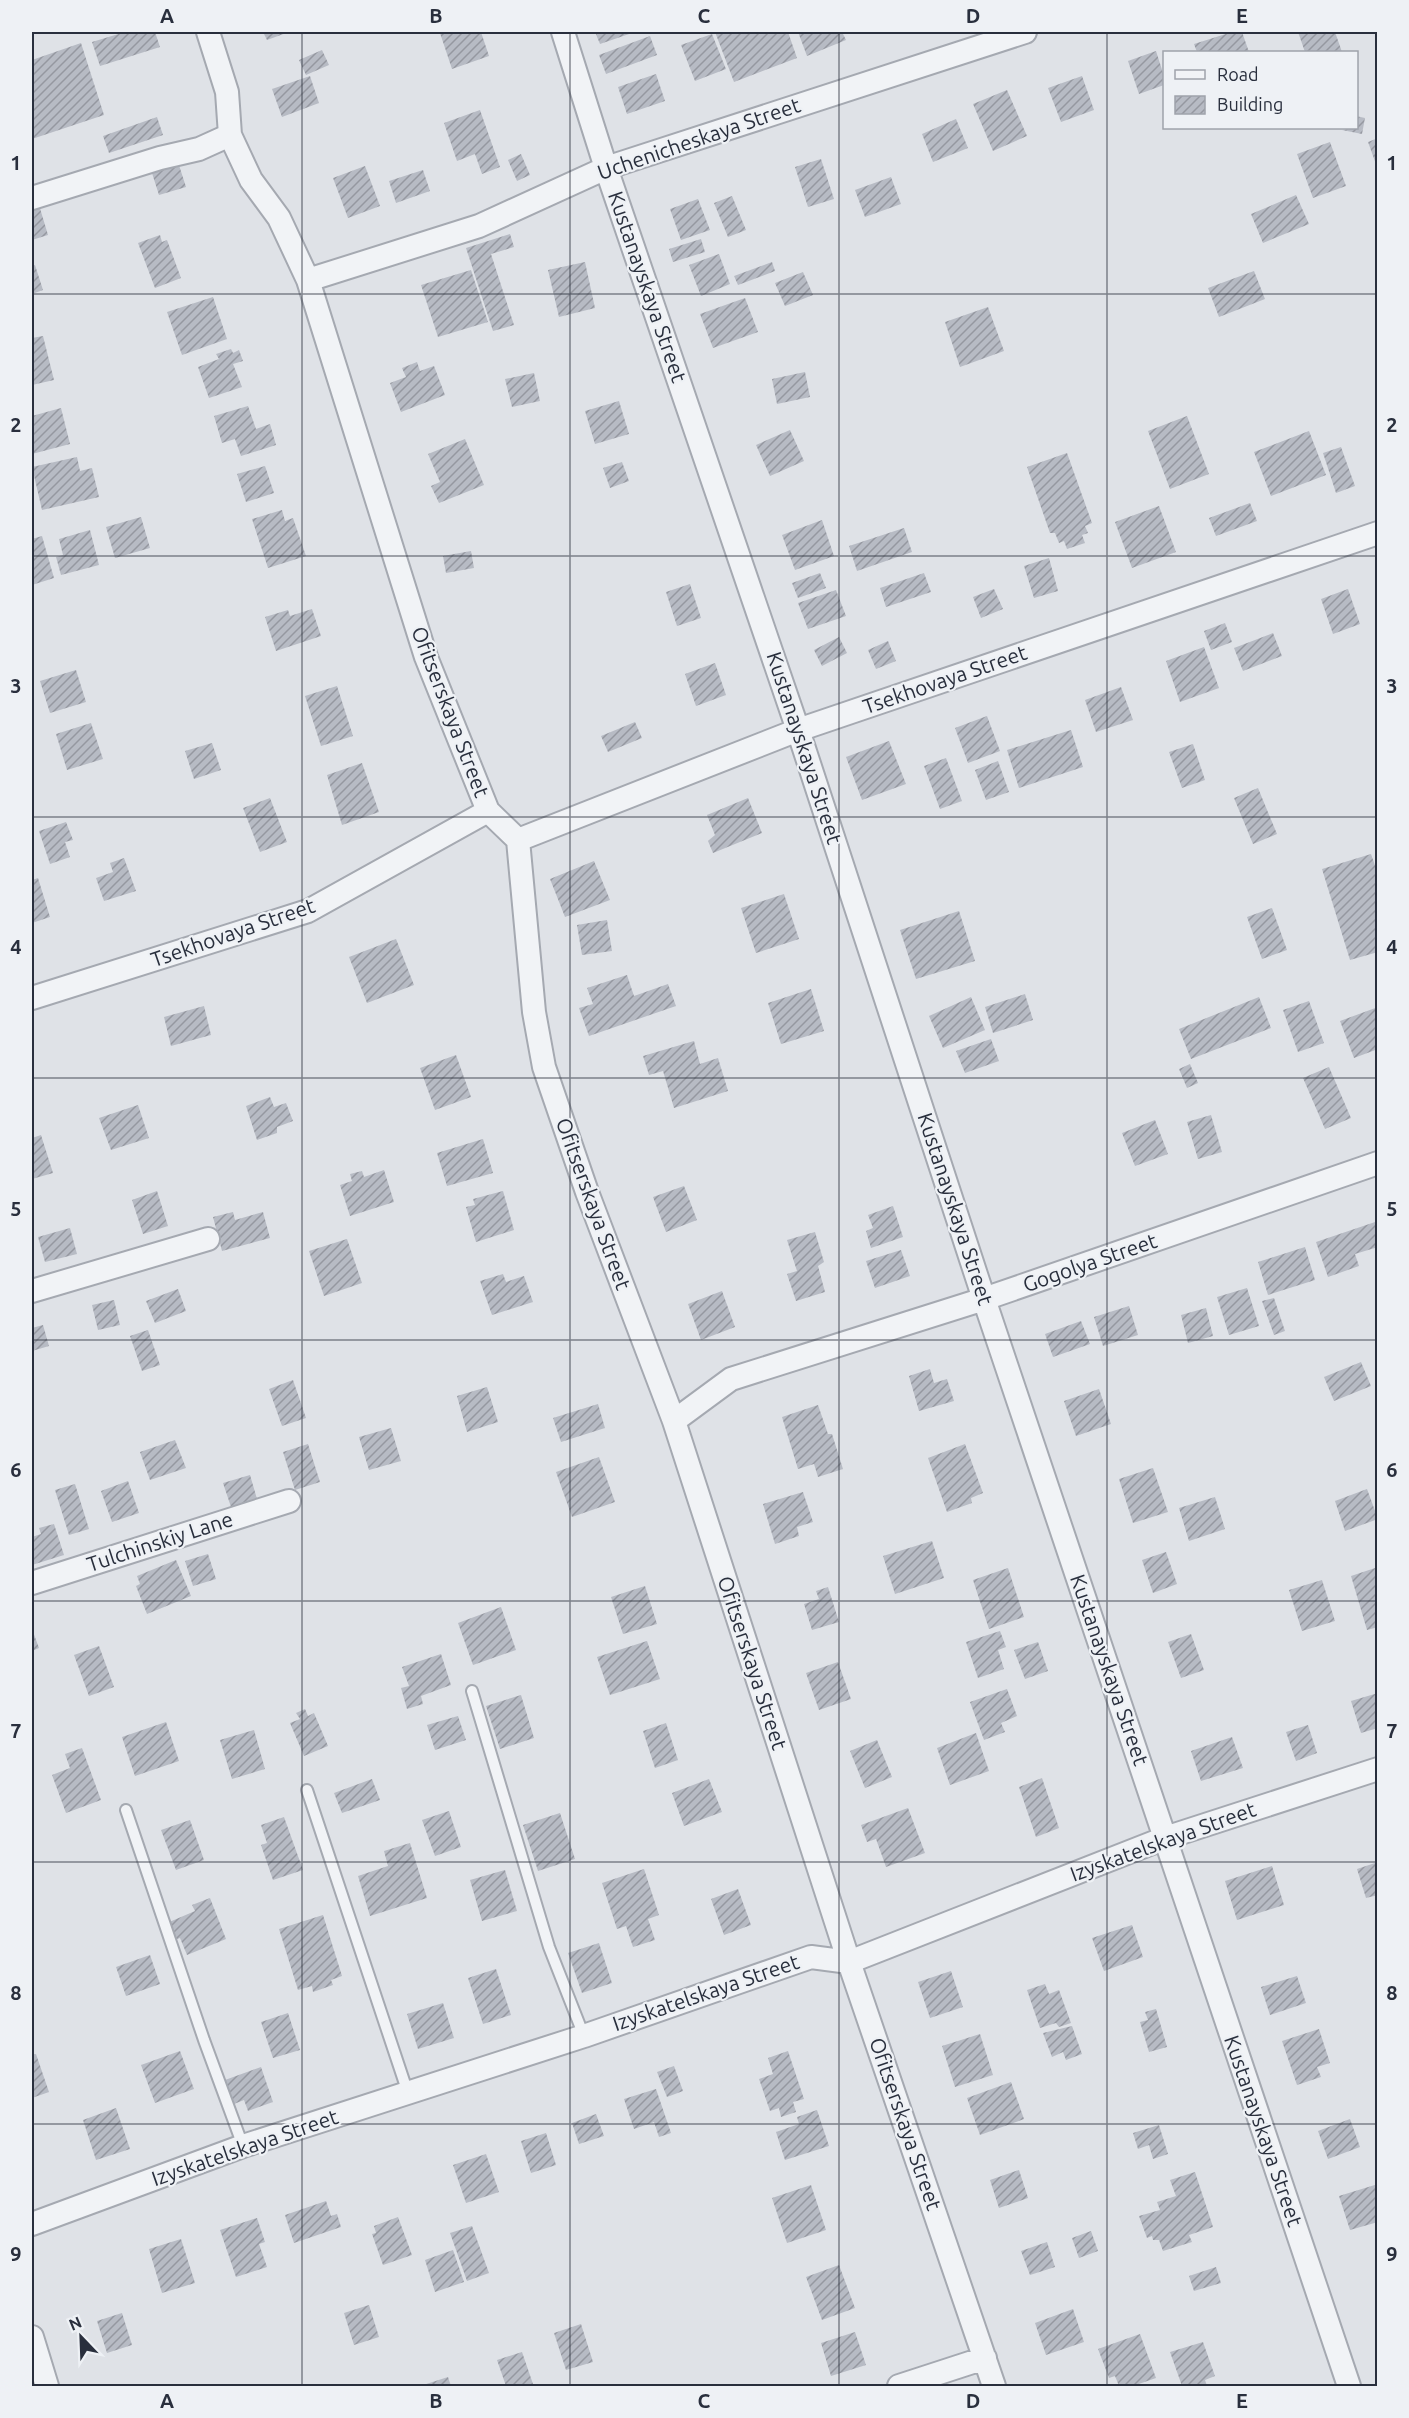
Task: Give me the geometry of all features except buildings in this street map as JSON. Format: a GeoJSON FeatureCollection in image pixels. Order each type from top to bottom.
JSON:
{"type":"FeatureCollection","features":[{"type":"Feature","properties":{"kind":"street","name":"Ofitserskaya Street"},"geometry":{"type":"LineString","coordinates":[[208,32],[227,92],[230,135],[251,180],[279,218],[308,280],[426,657],[488,811],[518,840],[534,1012],[544,1067],[587,1192],[674,1421],[849,1962],[994,2386]]}},
{"type":"Feature","properties":{"kind":"street","name":"Kustanayskaya Street"},"geometry":{"type":"LineString","coordinates":[[563,32],[606,168],[798,730],[984,1299],[1349,2386]]}},
{"type":"Feature","properties":{"kind":"street","name":"Uchenicheskaya Street"},"geometry":{"type":"LineString","coordinates":[[308,280],[479,226],[606,168],[1025,32]]}},
{"type":"Feature","properties":{"kind":"street"},"geometry":{"type":"LineString","coordinates":[[32,198],[160,158],[199,149],[230,135]]}},
{"type":"Feature","properties":{"kind":"street","name":"Tsekhovaya Street"},"geometry":{"type":"LineString","coordinates":[[518,840],[798,730],[1377,533]]}},
{"type":"Feature","properties":{"kind":"street","name":"Tsekhovaya Street"},"geometry":{"type":"LineString","coordinates":[[32,999],[308,910],[488,811]]}},
{"type":"Feature","properties":{"kind":"street","name":"Gogolya Street"},"geometry":{"type":"LineString","coordinates":[[674,1421],[731,1379],[984,1299],[1377,1163]]}},
{"type":"Feature","properties":{"kind":"street"},"geometry":{"type":"LineString","coordinates":[[32,1291],[208,1239]]}},
{"type":"Feature","properties":{"kind":"street","name":"Tulchinskiy Lane"},"geometry":{"type":"LineString","coordinates":[[32,1583],[289,1501]]}},
{"type":"Feature","properties":{"kind":"street","name":"Izyskatelskaya Street"},"geometry":{"type":"LineString","coordinates":[[32,2224],[243,2146],[584,2036],[811,1957],[849,1962],[1165,1838],[1377,1769]]}},
{"type":"Feature","properties":{"kind":"street"},"geometry":{"type":"LineString","coordinates":[[32,2337],[47,2386]]}},
{"type":"Feature","properties":{"kind":"street"},"geometry":{"type":"LineString","coordinates":[[900,2386],[985,2358]]}},
{"type":"Feature","properties":{"kind":"lane"},"geometry":{"type":"LineString","coordinates":[[472,1691],[549,1947],[584,2036]]}},
{"type":"Feature","properties":{"kind":"lane"},"geometry":{"type":"LineString","coordinates":[[307,1790],[408,2093]]}},
{"type":"Feature","properties":{"kind":"lane"},"geometry":{"type":"LineString","coordinates":[[126,1809],[204,2040],[243,2146]]}}]}
